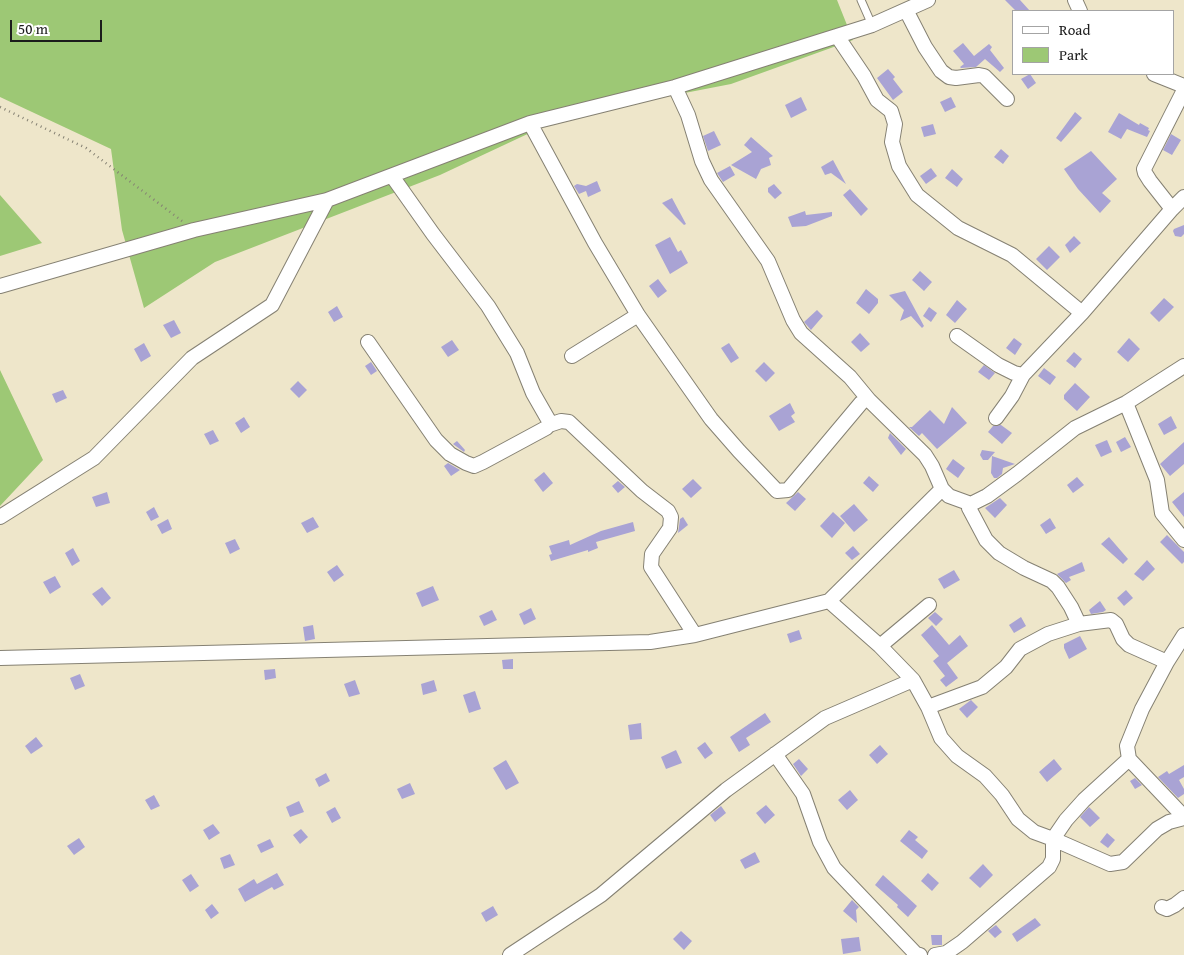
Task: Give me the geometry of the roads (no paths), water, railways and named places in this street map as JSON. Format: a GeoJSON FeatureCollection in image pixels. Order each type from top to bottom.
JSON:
{"type":"FeatureCollection","features":[{"type":"Feature","properties":{"kind":"street"},"geometry":{"type":"LineString","coordinates":[[0,286],[194,230],[327,200],[530,123],[675,87],[872,25],[928,0]]}},
{"type":"Feature","properties":{"kind":"street"},"geometry":{"type":"LineString","coordinates":[[906,10],[925,48],[941,71],[949,77],[956,78],[984,76],[1007,99]]}},
{"type":"Feature","properties":{"kind":"street"},"geometry":{"type":"LineString","coordinates":[[837,36],[864,76],[877,100],[890,111],[895,124],[892,142],[899,166],[917,195],[958,228],[1012,256],[1082,313]]}},
{"type":"Feature","properties":{"kind":"street"},"geometry":{"type":"LineString","coordinates":[[1156,75],[1184,88],[1144,169],[1150,181],[1172,209]]}},
{"type":"Feature","properties":{"kind":"street"},"geometry":{"type":"LineString","coordinates":[[675,87],[688,115],[702,161],[711,180],[768,261],[793,320],[801,333],[850,378],[869,400],[925,455],[942,488],[949,496],[956,500],[971,504],[987,496],[1075,428],[1126,403],[1184,366]]}},
{"type":"Feature","properties":{"kind":"street"},"geometry":{"type":"LineString","coordinates":[[530,123],[595,243],[638,315],[710,419],[777,491],[788,490],[864,400],[869,400]]}},
{"type":"Feature","properties":{"kind":"street"},"geometry":{"type":"LineString","coordinates":[[392,176],[488,306],[517,354],[533,393],[549,421],[549,425]]}},
{"type":"Feature","properties":{"kind":"street"},"geometry":{"type":"LineString","coordinates":[[996,418],[1012,396],[1023,375],[1082,313],[1184,197]]}},
{"type":"Feature","properties":{"kind":"street"},"geometry":{"type":"LineString","coordinates":[[0,517],[94,458],[192,358],[272,305],[327,200]]}},
{"type":"Feature","properties":{"kind":"street"},"geometry":{"type":"LineString","coordinates":[[572,356],[638,315]]}},
{"type":"Feature","properties":{"kind":"street"},"geometry":{"type":"LineString","coordinates":[[957,336],[998,365],[1023,375]]}},
{"type":"Feature","properties":{"kind":"street"},"geometry":{"type":"LineString","coordinates":[[368,342],[436,440],[450,454],[466,464],[474,466],[549,425],[561,421],[569,422],[642,491],[668,510],[671,517],[670,528],[652,554],[651,567],[695,635]]}},
{"type":"Feature","properties":{"kind":"street"},"geometry":{"type":"LineString","coordinates":[[1126,403],[1157,480],[1162,513],[1184,540]]}},
{"type":"Feature","properties":{"kind":"street"},"geometry":{"type":"LineString","coordinates":[[0,658],[650,642],[695,635],[829,601],[942,488]]}},
{"type":"Feature","properties":{"kind":"street"},"geometry":{"type":"LineString","coordinates":[[971,504],[969,508],[986,540],[999,553],[1024,568],[1052,581],[1066,600],[1078,624]]}},
{"type":"Feature","properties":{"kind":"street"},"geometry":{"type":"LineString","coordinates":[[829,601],[880,646],[913,680],[928,707],[941,738],[957,756],[985,776],[1002,795],[1018,819],[1034,832],[1110,864],[1123,862],[1157,829],[1169,822],[1184,818],[1129,759],[1127,746],[1142,709],[1184,635]]}},
{"type":"Feature","properties":{"kind":"street"},"geometry":{"type":"LineString","coordinates":[[880,646],[929,605]]}},
{"type":"Feature","properties":{"kind":"street"},"geometry":{"type":"LineString","coordinates":[[928,707],[982,687],[1006,667],[1014,654],[1020,649],[1048,634],[1078,624],[1111,620],[1116,624],[1129,645],[1167,662]]}},
{"type":"Feature","properties":{"kind":"street"},"geometry":{"type":"LineString","coordinates":[[510,955],[601,896],[726,790],[825,718],[913,680]]}},
{"type":"Feature","properties":{"kind":"street"},"geometry":{"type":"LineString","coordinates":[[775,754],[803,794],[820,842],[834,868],[916,954],[920,955]]}},
{"type":"Feature","properties":{"kind":"street"},"geometry":{"type":"LineString","coordinates":[[935,955],[946,953],[962,942],[1049,867],[1053,859],[1053,839],[1066,820],[1084,800],[1129,759]]}},
{"type":"Feature","properties":{"kind":"street"},"geometry":{"type":"LineString","coordinates":[[1162,907],[1166,909],[1184,898]]}},
{"type":"Feature","properties":{"kind":"lane"},"geometry":{"type":"LineString","coordinates":[[861,0],[872,25]]}}]}
